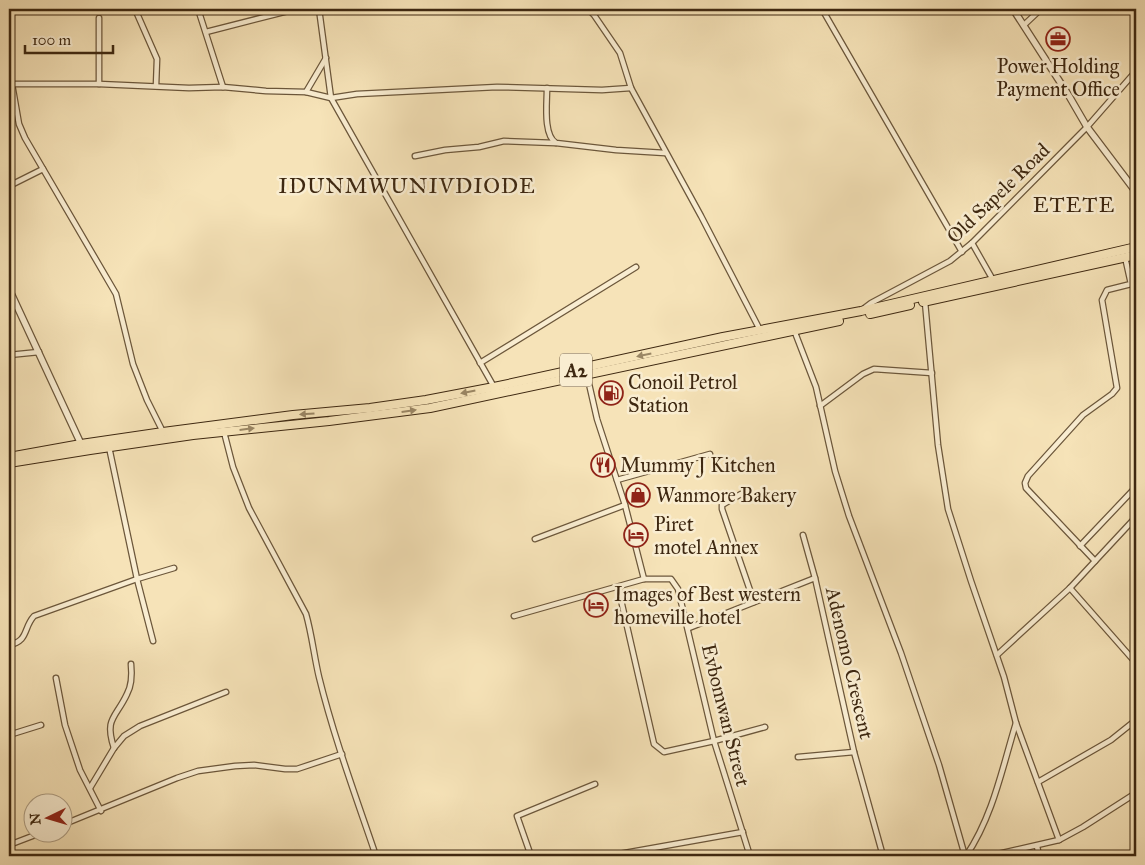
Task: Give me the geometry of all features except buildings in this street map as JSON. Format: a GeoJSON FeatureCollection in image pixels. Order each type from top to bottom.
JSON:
{"type":"FeatureCollection","features":[{"type":"Feature","properties":{"kind":"highway","name":"A2"},"geometry":{"type":"LineString","coordinates":[[9,457],[163,432],[426,400],[723,337],[861,311],[1136,248]]}},
{"type":"Feature","properties":{"kind":"highway","name":"A2"},"geometry":{"type":"LineString","coordinates":[[9,464],[109,447],[430,408],[980,291],[1136,255]]}},
{"type":"Feature","properties":{"kind":"highway"},"geometry":{"type":"LineString","coordinates":[[328,412],[329,421]]}},
{"type":"Feature","properties":{"kind":"street"},"geometry":{"type":"LineString","coordinates":[[135,9],[157,59],[156,86]]}},
{"type":"Feature","properties":{"kind":"street"},"geometry":{"type":"LineString","coordinates":[[198,9],[223,87]]}},
{"type":"Feature","properties":{"kind":"street"},"geometry":{"type":"LineString","coordinates":[[206,32],[295,9]]}},
{"type":"Feature","properties":{"kind":"street"},"geometry":{"type":"LineString","coordinates":[[320,9],[331,98],[494,387]]}},
{"type":"Feature","properties":{"kind":"street"},"geometry":{"type":"LineString","coordinates":[[588,9],[620,53],[631,88],[761,331]]}},
{"type":"Feature","properties":{"kind":"street"},"geometry":{"type":"LineString","coordinates":[[822,9],[962,252]]}},
{"type":"Feature","properties":{"kind":"street"},"geometry":{"type":"LineString","coordinates":[[1012,9],[1024,25],[1087,127],[1136,192]]}},
{"type":"Feature","properties":{"kind":"street"},"geometry":{"type":"LineString","coordinates":[[1024,25],[1041,9]]}},
{"type":"Feature","properties":{"kind":"street"},"geometry":{"type":"LineString","coordinates":[[98,18],[99,84]]}},
{"type":"Feature","properties":{"kind":"street"},"geometry":{"type":"LineString","coordinates":[[306,92],[326,56]]}},
{"type":"Feature","properties":{"kind":"street","name":"Old Sapele Road"},"geometry":{"type":"LineString","coordinates":[[861,311],[871,303],[918,279],[962,252],[1087,127],[1136,71]]}},
{"type":"Feature","properties":{"kind":"street"},"geometry":{"type":"LineString","coordinates":[[163,432],[147,400],[133,364],[116,294],[43,170],[19,124],[10,84],[223,87],[306,92],[331,98],[357,94],[497,86],[602,90],[631,88]]}},
{"type":"Feature","properties":{"kind":"street"},"geometry":{"type":"LineString","coordinates":[[547,88],[548,132],[550,140],[556,143]]}},
{"type":"Feature","properties":{"kind":"street"},"geometry":{"type":"LineString","coordinates":[[415,156],[445,150],[479,147],[504,141],[556,143],[665,153]]}},
{"type":"Feature","properties":{"kind":"street"},"geometry":{"type":"LineString","coordinates":[[9,186],[43,170]]}},
{"type":"Feature","properties":{"kind":"street"},"geometry":{"type":"LineString","coordinates":[[972,243],[994,281]]}},
{"type":"Feature","properties":{"kind":"street"},"geometry":{"type":"LineString","coordinates":[[1095,561],[1035,499],[1026,488],[1025,483],[1028,476],[1083,415],[1112,394],[1117,388],[1102,300],[1107,290],[1134,283],[1125,257]]}},
{"type":"Feature","properties":{"kind":"street"},"geometry":{"type":"LineString","coordinates":[[480,363],[636,267]]}},
{"type":"Feature","properties":{"kind":"street"},"geometry":{"type":"LineString","coordinates":[[9,289],[81,444]]}},
{"type":"Feature","properties":{"kind":"street"},"geometry":{"type":"LineString","coordinates":[[925,302],[938,445],[948,509],[996,655],[1016,723],[1059,840]]}},
{"type":"Feature","properties":{"kind":"street"},"geometry":{"type":"LineString","coordinates":[[794,330],[814,382],[835,471],[849,516],[901,653],[939,765],[966,856]]}},
{"type":"Feature","properties":{"kind":"street"},"geometry":{"type":"LineString","coordinates":[[9,355],[39,352]]}},
{"type":"Feature","properties":{"kind":"street"},"geometry":{"type":"LineString","coordinates":[[820,406],[863,374],[874,370],[932,373]]}},
{"type":"Feature","properties":{"kind":"street"},"geometry":{"type":"LineString","coordinates":[[587,375],[597,419],[625,505],[644,580]]}},
{"type":"Feature","properties":{"kind":"street"},"geometry":{"type":"LineString","coordinates":[[224,432],[249,508],[306,614],[319,677],[376,856]]}},
{"type":"Feature","properties":{"kind":"street"},"geometry":{"type":"LineString","coordinates":[[109,447],[136,579],[153,641]]}},
{"type":"Feature","properties":{"kind":"street"},"geometry":{"type":"LineString","coordinates":[[617,480],[710,454]]}},
{"type":"Feature","properties":{"kind":"street"},"geometry":{"type":"LineString","coordinates":[[1080,546],[1136,487]]}},
{"type":"Feature","properties":{"kind":"street"},"geometry":{"type":"LineString","coordinates":[[741,494],[725,502],[722,505],[722,509],[754,602]]}},
{"type":"Feature","properties":{"kind":"street"},"geometry":{"type":"LineString","coordinates":[[535,539],[625,505]]}},
{"type":"Feature","properties":{"kind":"street"},"geometry":{"type":"LineString","coordinates":[[996,655],[1070,588],[1136,517]]}},
{"type":"Feature","properties":{"kind":"street"},"geometry":{"type":"LineString","coordinates":[[803,535],[815,578]]}},
{"type":"Feature","properties":{"kind":"street"},"geometry":{"type":"LineString","coordinates":[[9,645],[15,644],[24,638],[30,620],[34,616],[136,579],[174,568]]}},
{"type":"Feature","properties":{"kind":"street","name":"Adenomo Crescent"},"geometry":{"type":"LineString","coordinates":[[689,628],[815,578],[854,752],[883,856]]}},
{"type":"Feature","properties":{"kind":"street","name":"Evbomwan Street"},"geometry":{"type":"LineString","coordinates":[[514,616],[644,580],[671,579],[678,589],[689,628],[714,741],[750,856]]}},
{"type":"Feature","properties":{"kind":"street"},"geometry":{"type":"LineString","coordinates":[[618,587],[654,744],[664,752],[765,727]]}},
{"type":"Feature","properties":{"kind":"street"},"geometry":{"type":"LineString","coordinates":[[1070,588],[1136,663]]}},
{"type":"Feature","properties":{"kind":"street"},"geometry":{"type":"LineString","coordinates":[[114,748],[110,736],[112,718],[128,694],[131,684],[131,664]]}},
{"type":"Feature","properties":{"kind":"street"},"geometry":{"type":"LineString","coordinates":[[56,678],[65,725],[80,770],[101,811]]}},
{"type":"Feature","properties":{"kind":"street"},"geometry":{"type":"LineString","coordinates":[[90,788],[114,748],[124,736],[140,726],[226,692]]}},
{"type":"Feature","properties":{"kind":"street"},"geometry":{"type":"LineString","coordinates":[[1038,782],[1111,740],[1136,720]]}},
{"type":"Feature","properties":{"kind":"street"},"geometry":{"type":"LineString","coordinates":[[966,856],[973,846],[993,804],[1016,723]]}},
{"type":"Feature","properties":{"kind":"street"},"geometry":{"type":"LineString","coordinates":[[9,735],[41,725]]}},
{"type":"Feature","properties":{"kind":"street"},"geometry":{"type":"LineString","coordinates":[[798,756],[854,752]]}},
{"type":"Feature","properties":{"kind":"street"},"geometry":{"type":"LineString","coordinates":[[72,821],[177,778],[198,772],[254,765],[297,769],[342,754]]}},
{"type":"Feature","properties":{"kind":"street"},"geometry":{"type":"LineString","coordinates":[[531,856],[517,816],[595,784]]}},
{"type":"Feature","properties":{"kind":"street"},"geometry":{"type":"LineString","coordinates":[[989,856],[1012,854],[1059,840],[1084,827],[1136,794]]}},
{"type":"Feature","properties":{"kind":"street"},"geometry":{"type":"LineString","coordinates":[[619,854],[743,832]]}},
{"type":"Feature","properties":{"kind":"street"},"geometry":{"type":"LineString","coordinates":[[9,845],[22,840]]}},
{"type":"Feature","properties":{"kind":"street"},"geometry":{"type":"LineString","coordinates":[[1037,846],[1039,856]]}},
{"type":"Feature","properties":{"kind":"place","name":"Power Holding Payment Office"},"geometry":{"type":"Point","coordinates":[1058,39]}},
{"type":"Feature","properties":{"kind":"place","name":"Conoil Petrol Station"},"geometry":{"type":"Point","coordinates":[611,393]}},
{"type":"Feature","properties":{"kind":"place","name":"Mummy J Kitchen"},"geometry":{"type":"Point","coordinates":[603,465]}},
{"type":"Feature","properties":{"kind":"place","name":"Wanmore Bakery"},"geometry":{"type":"Point","coordinates":[638,495]}},
{"type":"Feature","properties":{"kind":"place","name":"Piret motel Annex"},"geometry":{"type":"Point","coordinates":[636,535]}},
{"type":"Feature","properties":{"kind":"place","name":"Images of Best western homeville hotel"},"geometry":{"type":"Point","coordinates":[596,605]}},
{"type":"Feature","properties":{"kind":"district","name":"IDUNMWUNIVDIODE"},"geometry":{"type":"Point","coordinates":[407,185]}},
{"type":"Feature","properties":{"kind":"district","name":"ETETE"},"geometry":{"type":"Point","coordinates":[1074,204]}}]}
